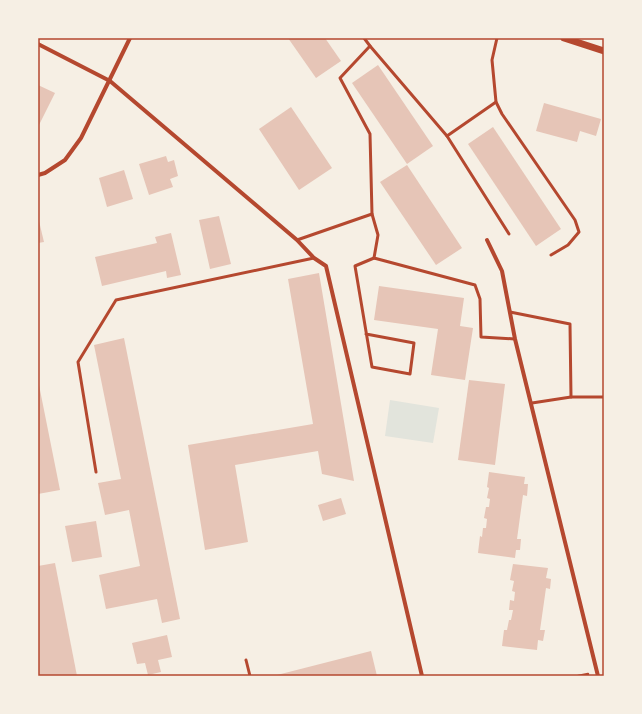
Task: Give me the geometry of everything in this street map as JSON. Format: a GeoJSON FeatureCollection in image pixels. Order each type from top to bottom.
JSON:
{"type":"FeatureCollection","features":[{"type":"Feature","properties":{"kind":"street"},"geometry":{"type":"LineString","coordinates":[[38,175],[45,173],[65,160],[81,138],[130,38]]}},
{"type":"Feature","properties":{"kind":"street"},"geometry":{"type":"LineString","coordinates":[[564,38],[604,51]]}},
{"type":"Feature","properties":{"kind":"street"},"geometry":{"type":"LineString","coordinates":[[38,44],[110,81],[297,240],[314,258],[326,266],[422,676]]}},
{"type":"Feature","properties":{"kind":"street"},"geometry":{"type":"LineString","coordinates":[[487,240],[502,271],[515,339],[532,403],[598,676]]}},
{"type":"Feature","properties":{"kind":"lane"},"geometry":{"type":"LineString","coordinates":[[364,38],[447,136],[509,234]]}},
{"type":"Feature","properties":{"kind":"lane"},"geometry":{"type":"LineString","coordinates":[[497,38],[492,60],[496,102],[502,114],[574,220],[579,232],[568,245],[551,255]]}},
{"type":"Feature","properties":{"kind":"lane"},"geometry":{"type":"LineString","coordinates":[[370,46],[340,78],[370,134],[372,214],[378,235],[374,258]]}},
{"type":"Feature","properties":{"kind":"lane"},"geometry":{"type":"LineString","coordinates":[[447,136],[496,102]]}},
{"type":"Feature","properties":{"kind":"lane"},"geometry":{"type":"LineString","coordinates":[[297,240],[372,214]]}},
{"type":"Feature","properties":{"kind":"lane"},"geometry":{"type":"LineString","coordinates":[[96,472],[78,362],[116,300],[314,258]]}},
{"type":"Feature","properties":{"kind":"lane"},"geometry":{"type":"LineString","coordinates":[[366,334],[414,343],[410,374],[372,367],[366,334],[355,266],[374,258],[475,285],[480,299],[482,337],[515,339]]}},
{"type":"Feature","properties":{"kind":"lane"},"geometry":{"type":"LineString","coordinates":[[510,312],[570,324],[571,397]]}},
{"type":"Feature","properties":{"kind":"lane"},"geometry":{"type":"LineString","coordinates":[[532,403],[571,397],[604,397]]}},
{"type":"Feature","properties":{"kind":"lane"},"geometry":{"type":"LineString","coordinates":[[246,660],[250,676]]}},
{"type":"Feature","properties":{"kind":"shaded area"},"geometry":{"type":"Polygon","coordinates":[[[390,400],[439,408],[433,443],[385,436],[390,400]]]}},
{"type":"Feature","properties":{"kind":"building"},"geometry":{"type":"Polygon","coordinates":[[[288,38],[325,38],[341,61],[316,78],[288,38]]]}},
{"type":"Feature","properties":{"kind":"building"},"geometry":{"type":"Polygon","coordinates":[[[378,65],[433,146],[407,164],[352,83],[378,65]]]}},
{"type":"Feature","properties":{"kind":"building"},"geometry":{"type":"Polygon","coordinates":[[[38,85],[55,93],[38,127],[38,85]]]}},
{"type":"Feature","properties":{"kind":"building"},"geometry":{"type":"Polygon","coordinates":[[[544,103],[601,119],[596,136],[580,131],[577,142],[536,131],[544,103]]]}},
{"type":"Feature","properties":{"kind":"building"},"geometry":{"type":"Polygon","coordinates":[[[291,107],[332,168],[299,190],[259,129],[291,107]]]}},
{"type":"Feature","properties":{"kind":"building"},"geometry":{"type":"Polygon","coordinates":[[[493,127],[561,229],[536,246],[468,144],[493,127]]]}},
{"type":"Feature","properties":{"kind":"building"},"geometry":{"type":"Polygon","coordinates":[[[166,156],[168,162],[174,160],[178,176],[170,179],[173,187],[149,195],[139,164],[166,156]]]}},
{"type":"Feature","properties":{"kind":"building"},"geometry":{"type":"Polygon","coordinates":[[[407,165],[462,248],[436,265],[380,182],[407,165]]]}},
{"type":"Feature","properties":{"kind":"building"},"geometry":{"type":"Polygon","coordinates":[[[124,170],[133,199],[107,207],[99,178],[124,170]]]}},
{"type":"Feature","properties":{"kind":"building"},"geometry":{"type":"Polygon","coordinates":[[[219,216],[231,264],[210,269],[199,220],[219,216]]]}},
{"type":"Feature","properties":{"kind":"building"},"geometry":{"type":"Polygon","coordinates":[[[38,217],[44,242],[38,243],[38,217]]]}},
{"type":"Feature","properties":{"kind":"building"},"geometry":{"type":"Polygon","coordinates":[[[171,233],[181,275],[167,278],[166,271],[102,286],[95,257],[157,243],[155,237],[171,233]]]}},
{"type":"Feature","properties":{"kind":"building"},"geometry":{"type":"Polygon","coordinates":[[[319,273],[354,481],[322,474],[318,451],[235,465],[248,542],[205,550],[188,445],[313,424],[288,279],[319,273]]]}},
{"type":"Feature","properties":{"kind":"building"},"geometry":{"type":"Polygon","coordinates":[[[379,286],[464,298],[460,326],[473,328],[465,380],[431,375],[438,329],[374,320],[379,286]]]}},
{"type":"Feature","properties":{"kind":"building"},"geometry":{"type":"Polygon","coordinates":[[[124,338],[180,619],[162,623],[157,599],[106,609],[99,575],[140,566],[129,510],[105,515],[98,483],[121,479],[94,345],[124,338]]]}},
{"type":"Feature","properties":{"kind":"building"},"geometry":{"type":"Polygon","coordinates":[[[469,380],[505,384],[495,465],[458,460],[469,380]]]}},
{"type":"Feature","properties":{"kind":"building"},"geometry":{"type":"Polygon","coordinates":[[[39,385],[60,490],[38,494],[38,386],[39,385]]]}},
{"type":"Feature","properties":{"kind":"building"},"geometry":{"type":"Polygon","coordinates":[[[489,472],[525,477],[524,484],[528,484],[527,496],[523,495],[517,539],[521,539],[520,550],[516,550],[515,558],[478,553],[480,536],[482,537],[483,528],[486,528],[487,519],[484,518],[486,507],[489,507],[490,499],[487,498],[489,488],[487,487],[489,472]]]}},
{"type":"Feature","properties":{"kind":"building"},"geometry":{"type":"Polygon","coordinates":[[[341,498],[346,514],[323,521],[318,505],[341,498]]]}},
{"type":"Feature","properties":{"kind":"building"},"geometry":{"type":"Polygon","coordinates":[[[96,521],[102,557],[72,562],[65,526],[96,521]]]}},
{"type":"Feature","properties":{"kind":"building"},"geometry":{"type":"Polygon","coordinates":[[[55,563],[77,676],[38,676],[38,566],[55,563]]]}},
{"type":"Feature","properties":{"kind":"building"},"geometry":{"type":"Polygon","coordinates":[[[513,564],[548,568],[546,578],[551,579],[550,589],[546,588],[540,630],[545,630],[543,641],[538,640],[537,650],[502,646],[504,630],[507,630],[513,610],[509,610],[510,600],[514,601],[515,592],[512,591],[514,581],[510,580],[513,564]]]}},
{"type":"Feature","properties":{"kind":"building"},"geometry":{"type":"Polygon","coordinates":[[[167,635],[172,657],[158,660],[161,672],[148,675],[145,663],[137,664],[132,643],[167,635]]]}},
{"type":"Feature","properties":{"kind":"building"},"geometry":{"type":"Polygon","coordinates":[[[371,651],[377,676],[277,676],[277,675],[371,651]]]}}]}
